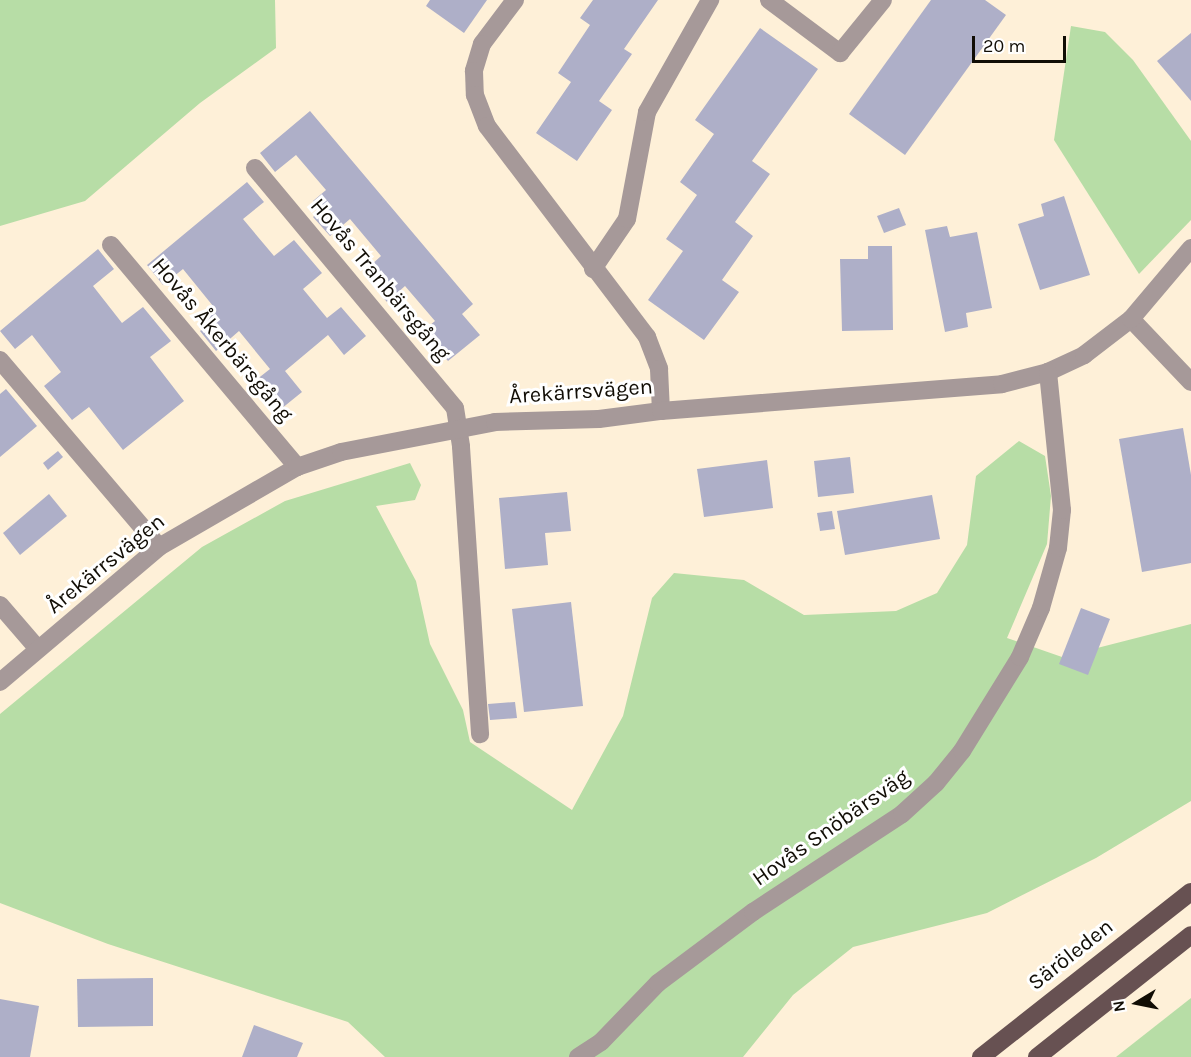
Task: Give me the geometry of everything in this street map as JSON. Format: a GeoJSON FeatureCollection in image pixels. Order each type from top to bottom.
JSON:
{"type":"FeatureCollection","features":[{"type":"Feature","properties":{"kind":"main road","name":"Säröleden"},"geometry":{"type":"LineString","coordinates":[[981,1057],[1191,891]]}},
{"type":"Feature","properties":{"kind":"main road"},"geometry":{"type":"LineString","coordinates":[[1037,1057],[1191,935]]}},
{"type":"Feature","properties":{"kind":"street"},"geometry":{"type":"LineString","coordinates":[[515,0],[482,44],[474,71],[474,95],[487,126],[593,269],[647,337],[659,369],[661,411]]}},
{"type":"Feature","properties":{"kind":"street"},"geometry":{"type":"LineString","coordinates":[[593,269],[627,219],[647,112],[710,0]]}},
{"type":"Feature","properties":{"kind":"street"},"geometry":{"type":"LineString","coordinates":[[769,0],[840,53],[883,0]]}},
{"type":"Feature","properties":{"kind":"street","name":"Hovås Tranbärsgång"},"geometry":{"type":"LineString","coordinates":[[255,168],[454,408],[458,428],[480,734]]}},
{"type":"Feature","properties":{"kind":"street","name":"Hovås Åkerbärsgång"},"geometry":{"type":"LineString","coordinates":[[111,245],[297,467]]}},
{"type":"Feature","properties":{"kind":"street","name":"Årekärrsvägen"},"geometry":{"type":"LineString","coordinates":[[0,682],[159,547],[297,467],[341,452],[495,422],[599,419],[661,411],[1002,384],[1048,372],[1084,355],[1131,318],[1191,248]]}},
{"type":"Feature","properties":{"kind":"street"},"geometry":{"type":"LineString","coordinates":[[1131,318],[1191,382]]}},
{"type":"Feature","properties":{"kind":"street"},"geometry":{"type":"LineString","coordinates":[[0,360],[159,547]]}},
{"type":"Feature","properties":{"kind":"street","name":"Hovås Snöbärsväg"},"geometry":{"type":"LineString","coordinates":[[578,1057],[601,1042],[658,983],[753,912],[902,814],[936,783],[962,751],[1020,657],[1041,608],[1058,548],[1062,510],[1048,372]]}},
{"type":"Feature","properties":{"kind":"street"},"geometry":{"type":"LineString","coordinates":[[0,605],[38,649]]}},
{"type":"Feature","properties":{"kind":"green space"},"geometry":{"type":"Polygon","coordinates":[[[0,0],[275,0],[276,48],[200,103],[85,201],[0,226],[0,0]]]}},
{"type":"Feature","properties":{"kind":"green space"},"geometry":{"type":"Polygon","coordinates":[[[1071,26],[1105,32],[1133,60],[1191,141],[1191,220],[1139,274],[1054,140],[1071,26]]]}},
{"type":"Feature","properties":{"kind":"green space"},"geometry":{"type":"Polygon","coordinates":[[[1019,441],[1045,456],[1051,496],[1047,544],[1007,638],[1062,657],[1191,624],[1191,801],[1096,858],[987,913],[853,947],[793,995],[743,1057],[385,1057],[348,1022],[108,944],[0,903],[0,714],[202,547],[285,501],[410,463],[421,485],[415,500],[376,506],[416,581],[430,644],[463,710],[470,742],[572,810],[623,716],[652,598],[674,573],[744,580],[804,615],[896,611],[937,593],[967,545],[976,476],[1019,441]]]}},
{"type":"Feature","properties":{"kind":"green space"},"geometry":{"type":"Polygon","coordinates":[[[1191,998],[1191,1057],[1116,1057],[1191,998]]]}},
{"type":"Feature","properties":{"kind":"building"},"geometry":{"type":"Polygon","coordinates":[[[430,0],[487,0],[464,33],[426,6],[430,0]]]}},
{"type":"Feature","properties":{"kind":"building"},"geometry":{"type":"Polygon","coordinates":[[[593,0],[658,0],[624,49],[632,54],[599,101],[612,110],[577,161],[536,133],[571,82],[558,73],[590,25],[580,18],[593,0]]]}},
{"type":"Feature","properties":{"kind":"building"},"geometry":{"type":"Polygon","coordinates":[[[931,0],[985,0],[1006,15],[905,155],[849,114],[931,0]]]}},
{"type":"Feature","properties":{"kind":"building"},"geometry":{"type":"Polygon","coordinates":[[[760,28],[818,69],[752,161],[770,174],[735,222],[753,236],[722,280],[739,292],[704,340],[648,300],[683,251],[666,239],[697,195],[680,182],[714,134],[695,120],[760,28]]]}},
{"type":"Feature","properties":{"kind":"building"},"geometry":{"type":"Polygon","coordinates":[[[1191,33],[1191,101],[1157,61],[1191,33]]]}},
{"type":"Feature","properties":{"kind":"building"},"geometry":{"type":"Polygon","coordinates":[[[310,111],[473,304],[462,314],[480,335],[448,361],[423,331],[435,321],[405,286],[387,302],[368,280],[375,274],[369,267],[381,256],[350,219],[330,236],[313,217],[320,210],[313,201],[326,190],[296,155],[275,172],[260,153],[310,111]]]}},
{"type":"Feature","properties":{"kind":"building"},"geometry":{"type":"Polygon","coordinates":[[[247,182],[264,202],[243,219],[274,256],[294,240],[322,273],[303,289],[327,318],[341,307],[366,336],[344,355],[328,335],[285,371],[302,392],[281,409],[256,380],[270,369],[239,331],[216,351],[200,331],[208,324],[201,316],[213,306],[183,269],[163,285],[147,265],[247,182]]]}},
{"type":"Feature","properties":{"kind":"building"},"geometry":{"type":"Polygon","coordinates":[[[1064,196],[1090,275],[1040,290],[1018,224],[1044,216],[1041,204],[1064,196]]]}},
{"type":"Feature","properties":{"kind":"building"},"geometry":{"type":"Polygon","coordinates":[[[899,208],[906,225],[884,233],[877,216],[899,208]]]}},
{"type":"Feature","properties":{"kind":"building"},"geometry":{"type":"Polygon","coordinates":[[[947,226],[950,237],[977,232],[992,308],[966,313],[968,327],[945,332],[925,230],[947,226]]]}},
{"type":"Feature","properties":{"kind":"building"},"geometry":{"type":"Polygon","coordinates":[[[868,246],[892,246],[893,330],[842,331],[840,259],[868,259],[868,246]]]}},
{"type":"Feature","properties":{"kind":"building"},"geometry":{"type":"Polygon","coordinates":[[[98,249],[114,269],[93,286],[122,323],[143,307],[171,341],[150,357],[184,401],[123,450],[89,407],[72,420],[44,386],[61,372],[32,335],[15,349],[0,331],[98,249]]]}},
{"type":"Feature","properties":{"kind":"building"},"geometry":{"type":"Polygon","coordinates":[[[6,389],[37,426],[0,457],[0,394],[6,389]]]}},
{"type":"Feature","properties":{"kind":"building"},"geometry":{"type":"Polygon","coordinates":[[[1183,428],[1191,475],[1191,563],[1142,572],[1119,439],[1183,428]]]}},
{"type":"Feature","properties":{"kind":"building"},"geometry":{"type":"Polygon","coordinates":[[[58,451],[63,457],[48,470],[43,463],[58,451]]]}},
{"type":"Feature","properties":{"kind":"building"},"geometry":{"type":"Polygon","coordinates":[[[850,457],[854,493],[818,497],[814,461],[850,457]]]}},
{"type":"Feature","properties":{"kind":"building"},"geometry":{"type":"Polygon","coordinates":[[[767,460],[773,508],[704,517],[697,469],[767,460]]]}},
{"type":"Feature","properties":{"kind":"building"},"geometry":{"type":"Polygon","coordinates":[[[567,492],[571,531],[545,533],[548,565],[505,569],[499,498],[567,492]]]}},
{"type":"Feature","properties":{"kind":"building"},"geometry":{"type":"Polygon","coordinates":[[[49,494],[67,516],[20,555],[3,533],[49,494]]]}},
{"type":"Feature","properties":{"kind":"building"},"geometry":{"type":"Polygon","coordinates":[[[932,495],[940,539],[845,555],[837,511],[932,495]]]}},
{"type":"Feature","properties":{"kind":"building"},"geometry":{"type":"Polygon","coordinates":[[[832,511],[835,529],[820,531],[817,513],[832,511]]]}},
{"type":"Feature","properties":{"kind":"building"},"geometry":{"type":"Polygon","coordinates":[[[571,602],[583,706],[524,712],[512,609],[571,602]]]}},
{"type":"Feature","properties":{"kind":"building"},"geometry":{"type":"Polygon","coordinates":[[[1081,608],[1110,619],[1088,675],[1059,664],[1081,608]]]}},
{"type":"Feature","properties":{"kind":"building"},"geometry":{"type":"Polygon","coordinates":[[[515,702],[517,718],[490,720],[488,704],[515,702]]]}},
{"type":"Feature","properties":{"kind":"building"},"geometry":{"type":"Polygon","coordinates":[[[153,978],[153,1026],[78,1027],[77,979],[153,978]]]}},
{"type":"Feature","properties":{"kind":"building"},"geometry":{"type":"Polygon","coordinates":[[[0,999],[39,1006],[30,1057],[0,1057],[0,999]]]}},
{"type":"Feature","properties":{"kind":"building"},"geometry":{"type":"Polygon","coordinates":[[[254,1025],[303,1043],[297,1057],[242,1057],[254,1025]]]}}]}
